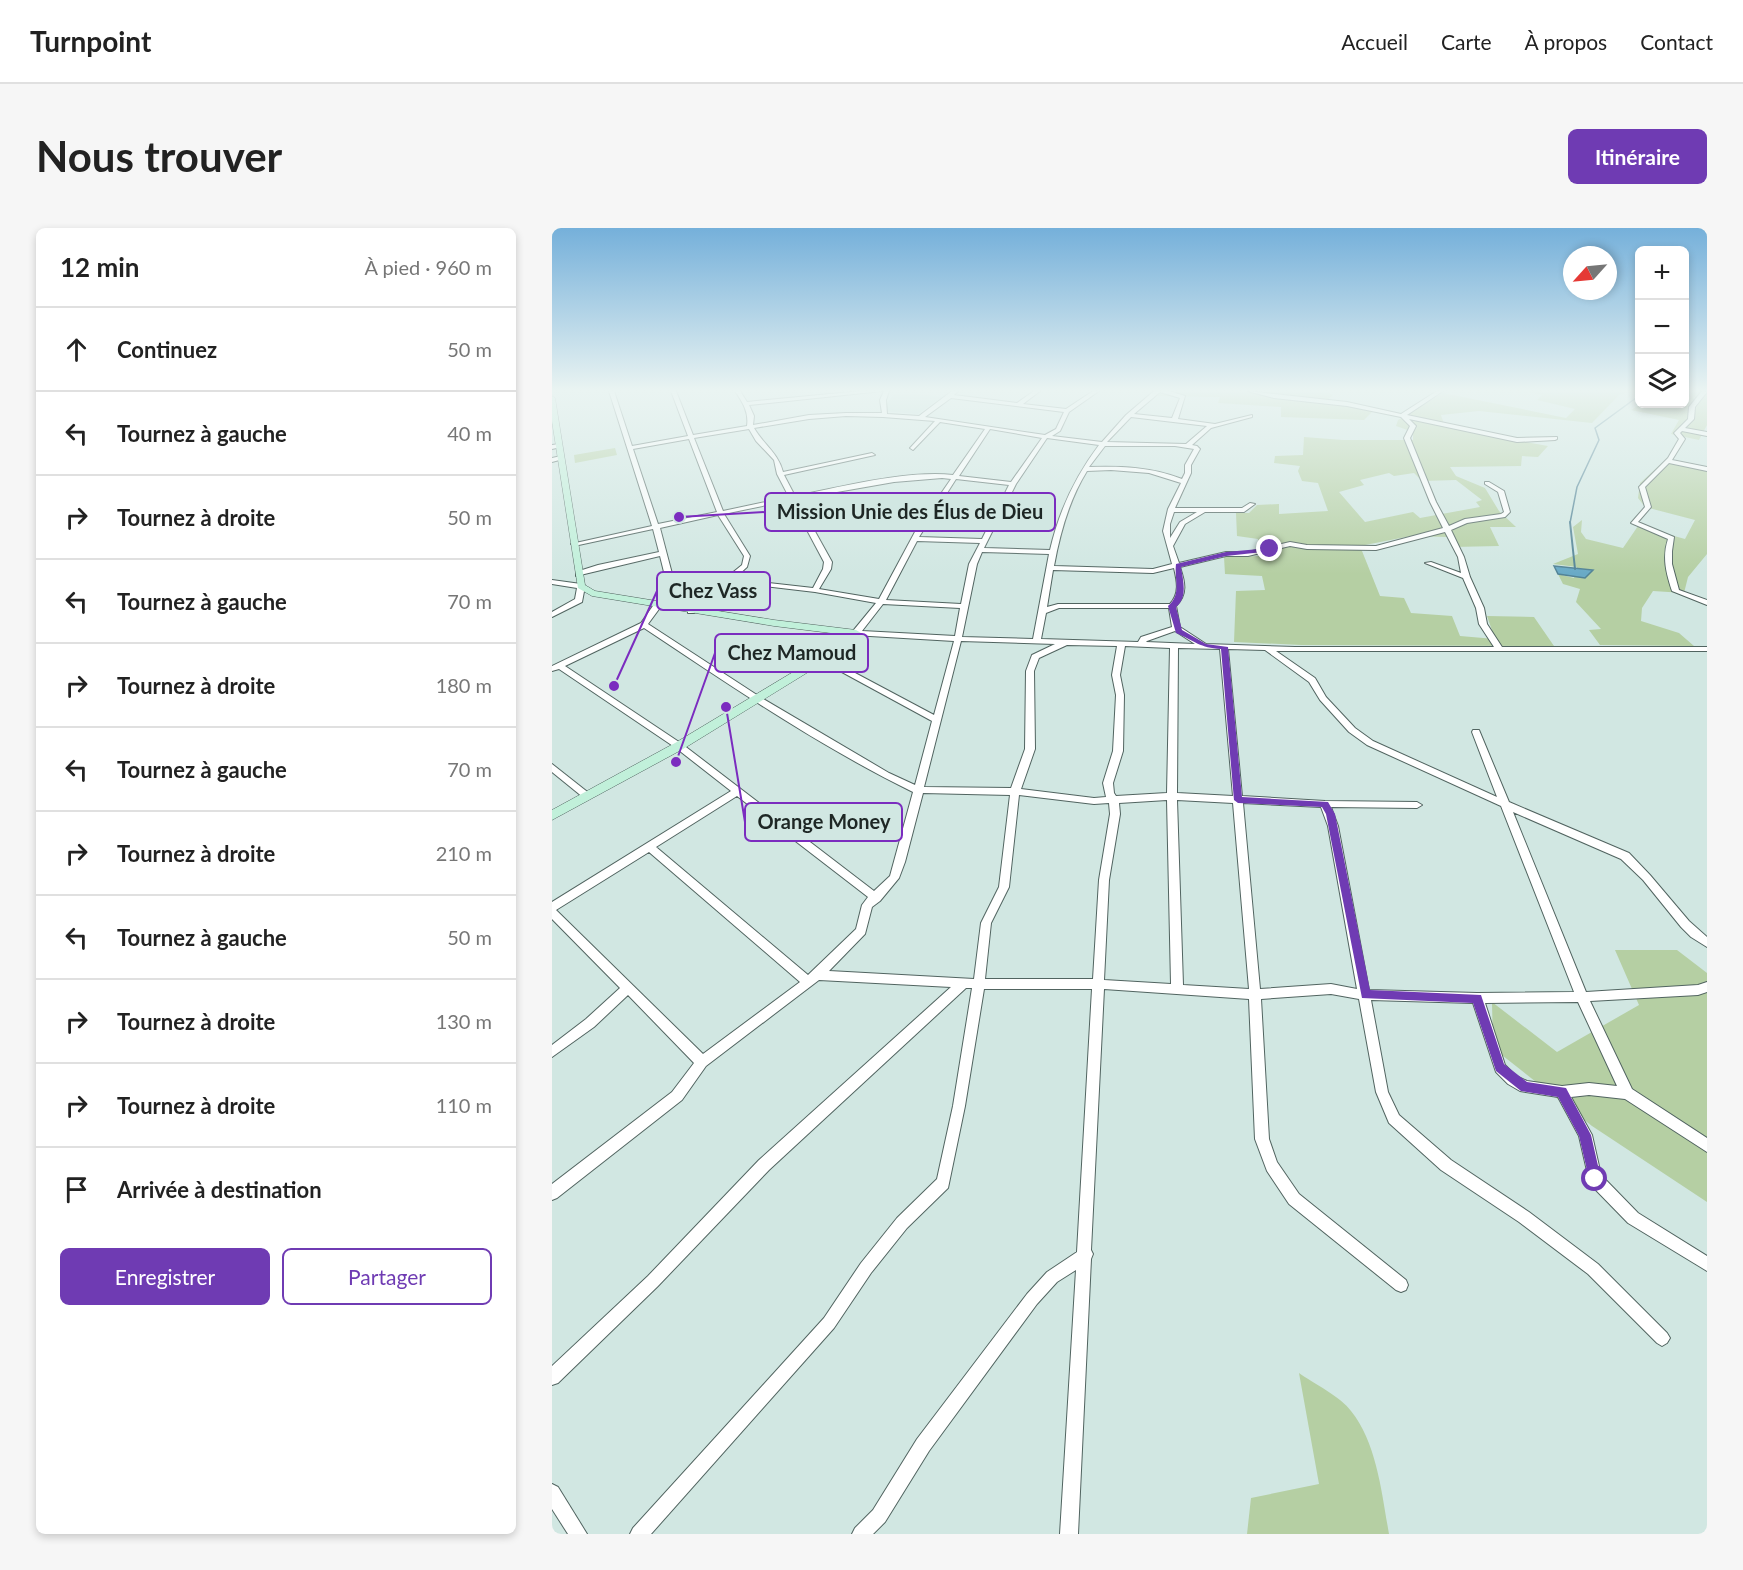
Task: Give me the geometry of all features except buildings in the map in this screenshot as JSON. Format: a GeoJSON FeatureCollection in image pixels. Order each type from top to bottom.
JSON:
{"type":"FeatureCollection","features":[{"type":"Feature","properties":{"kind":"street"},"geometry":{"type":"LineString","coordinates":[[629,452],[664,553],[677,608]]}},
{"type":"Feature","properties":{"kind":"street"},"geometry":{"type":"LineString","coordinates":[[691,610],[745,566],[747,556],[722,513],[699,452]]}},
{"type":"Feature","properties":{"kind":"street"},"geometry":{"type":"LineString","coordinates":[[769,452],[777,460],[780,474],[828,562],[827,569],[815,590]]}},
{"type":"Feature","properties":{"kind":"street"},"geometry":{"type":"LineString","coordinates":[[552,816],[679,746],[822,659],[856,633],[881,602],[915,539],[971,452]]}},
{"type":"Feature","properties":{"kind":"street"},"geometry":{"type":"LineString","coordinates":[[552,1193],[677,1096],[702,1062],[812,978],[861,931],[867,905],[894,878],[900,862],[935,720],[958,639],[973,564],[1013,484],[1035,452]]}},
{"type":"Feature","properties":{"kind":"street"},"geometry":{"type":"LineString","coordinates":[[1037,640],[1054,552],[1068,502],[1098,452]]}},
{"type":"Feature","properties":{"kind":"street"},"geometry":{"type":"LineString","coordinates":[[1043,611],[1058,606],[1172,606],[1177,602],[1181,589],[1178,566],[1166,531],[1188,465],[1195,452]]}},
{"type":"Feature","properties":{"kind":"street"},"geometry":{"type":"LineString","coordinates":[[1412,452],[1432,502],[1461,557],[1466,577],[1480,608],[1483,624],[1500,649]]}},
{"type":"Feature","properties":{"kind":"street"},"geometry":{"type":"LineString","coordinates":[[1673,452],[1642,487],[1648,507],[1634,523],[1672,538],[1667,550],[1667,562],[1676,591],[1707,603]]}},
{"type":"Feature","properties":{"kind":"street"},"geometry":{"type":"LineString","coordinates":[[780,474],[872,454]]}},
{"type":"Feature","properties":{"kind":"street"},"geometry":{"type":"LineString","coordinates":[[552,615],[579,600],[581,586],[556,459]]}},
{"type":"Feature","properties":{"kind":"street"},"geometry":{"type":"LineString","coordinates":[[1666,461],[1707,469]]}},
{"type":"Feature","properties":{"kind":"street"},"geometry":{"type":"LineString","coordinates":[[1086,469],[1110,467],[1158,472],[1184,482]]}},
{"type":"Feature","properties":{"kind":"street"},"geometry":{"type":"LineString","coordinates":[[574,544],[792,498],[894,480],[952,478],[1013,484]]}},
{"type":"Feature","properties":{"kind":"street"},"geometry":{"type":"LineString","coordinates":[[1052,568],[1153,571],[1226,554],[1248,554],[1290,544],[1307,547],[1381,548],[1448,529],[1465,521],[1498,517],[1507,512],[1501,491],[1487,483]]}},
{"type":"Feature","properties":{"kind":"street"},"geometry":{"type":"LineString","coordinates":[[1172,510],[1244,510],[1252,504]]}},
{"type":"Feature","properties":{"kind":"street"},"geometry":{"type":"LineString","coordinates":[[1170,545],[1182,523],[1208,509]]}},
{"type":"Feature","properties":{"kind":"street"},"geometry":{"type":"LineString","coordinates":[[915,539],[1054,552]]}},
{"type":"Feature","properties":{"kind":"street"},"geometry":{"type":"LineString","coordinates":[[579,574],[598,567],[664,553]]}},
{"type":"Feature","properties":{"kind":"street"},"geometry":{"type":"LineString","coordinates":[[1429,563],[1466,577]]}},
{"type":"Feature","properties":{"kind":"street"},"geometry":{"type":"LineString","coordinates":[[728,580],[815,590],[881,602],[963,606]]}},
{"type":"Feature","properties":{"kind":"street"},"geometry":{"type":"LineString","coordinates":[[552,582],[581,586],[592,593],[691,610],[856,633],[958,639],[1268,648],[1707,649]]}},
{"type":"Feature","properties":{"kind":"street"},"geometry":{"type":"LineString","coordinates":[[555,667],[644,626],[658,605]]}},
{"type":"Feature","properties":{"kind":"street"},"geometry":{"type":"LineString","coordinates":[[1172,606],[1176,628],[1204,646]]}},
{"type":"Feature","properties":{"kind":"street"},"geometry":{"type":"LineString","coordinates":[[644,626],[757,699],[886,775],[917,790],[1015,792],[1094,801],[1172,796],[1325,804],[1417,805]]}},
{"type":"Feature","properties":{"kind":"street"},"geometry":{"type":"LineString","coordinates":[[1140,644],[1148,637],[1176,628]]}},
{"type":"Feature","properties":{"kind":"street"},"geometry":{"type":"LineString","coordinates":[[639,1534],[829,1323],[866,1268],[895,1232],[943,1183],[959,1106],[972,983],[986,922],[1004,888],[1015,792],[1030,749],[1030,671],[1035,657],[1068,641]]}},
{"type":"Feature","properties":{"kind":"street"},"geometry":{"type":"LineString","coordinates":[[1069,1534],[1086,1254],[1097,984],[1104,880],[1114,824],[1114,800],[1108,794],[1108,783],[1118,751],[1120,695],[1116,675],[1122,643]]}},
{"type":"Feature","properties":{"kind":"street"},"geometry":{"type":"LineString","coordinates":[[1174,645],[1172,796],[1177,988]]}},
{"type":"Feature","properties":{"kind":"street"},"geometry":{"type":"LineString","coordinates":[[1224,647],[1255,994],[1262,1139],[1272,1166],[1294,1199],[1401,1285]]}},
{"type":"Feature","properties":{"kind":"street"},"geometry":{"type":"LineString","coordinates":[[1268,648],[1312,680],[1323,698],[1345,722],[1370,743],[1505,805],[1625,856],[1643,871],[1682,921],[1707,943]]}},
{"type":"Feature","properties":{"kind":"street"},"geometry":{"type":"LineString","coordinates":[[822,659],[935,720]]}},
{"type":"Feature","properties":{"kind":"street"},"geometry":{"type":"LineString","coordinates":[[555,667],[679,746],[876,897]]}},
{"type":"Feature","properties":{"kind":"street"},"geometry":{"type":"LineString","coordinates":[[1476,732],[1582,998],[1627,1093]]}},
{"type":"Feature","properties":{"kind":"street"},"geometry":{"type":"LineString","coordinates":[[552,767],[587,796]]}},
{"type":"Feature","properties":{"kind":"street"},"geometry":{"type":"LineString","coordinates":[[552,907],[738,791]]}},
{"type":"Feature","properties":{"kind":"street"},"geometry":{"type":"LineString","coordinates":[[1325,804],[1330,814],[1366,995],[1382,1092],[1394,1119],[1446,1165],[1524,1217],[1593,1269],[1662,1338]]}},
{"type":"Feature","properties":{"kind":"street"},"geometry":{"type":"LineString","coordinates":[[650,847],[812,978],[1097,984],[1255,994],[1331,989],[1366,995],[1477,998],[1582,998],[1698,990],[1707,987]]}},
{"type":"Feature","properties":{"kind":"street"},"geometry":{"type":"LineString","coordinates":[[552,912],[702,1062]]}},
{"type":"Feature","properties":{"kind":"street"},"geometry":{"type":"LineString","coordinates":[[552,1377],[653,1281],[765,1165],[972,983]]}},
{"type":"Feature","properties":{"kind":"street"},"geometry":{"type":"LineString","coordinates":[[552,1052],[590,1023],[628,988]]}},
{"type":"Feature","properties":{"kind":"street"},"geometry":{"type":"LineString","coordinates":[[1477,998],[1500,1068],[1525,1087],[1562,1092],[1589,1089],[1627,1093],[1707,1146]]}},
{"type":"Feature","properties":{"kind":"street"},"geometry":{"type":"LineString","coordinates":[[1562,1092],[1585,1135],[1595,1179],[1633,1218],[1707,1264]]}},
{"type":"Feature","properties":{"kind":"street"},"geometry":{"type":"LineString","coordinates":[[861,1534],[879,1516],[923,1445],[1032,1299],[1052,1277],[1086,1254]]}},
{"type":"Feature","properties":{"kind":"street"},"geometry":{"type":"LineString","coordinates":[[552,1493],[578,1534]]}},
{"type":"Feature","properties":{"kind":"green space"},"geometry":{"type":"Polygon","coordinates":[[[616,452],[617,455],[575,463],[574,455],[616,452]]]}},
{"type":"Feature","properties":{"kind":"green space"},"geometry":{"type":"Polygon","coordinates":[[[1303,452],[1543,452],[1538,457],[1522,456],[1521,466],[1450,467],[1456,476],[1485,488],[1499,511],[1516,527],[1490,527],[1499,546],[1452,547],[1447,537],[1411,536],[1360,546],[1380,596],[1404,598],[1411,613],[1452,616],[1460,636],[1495,639],[1487,616],[1534,617],[1554,646],[1301,645],[1234,642],[1236,591],[1265,590],[1262,576],[1225,574],[1224,557],[1259,556],[1258,539],[1237,536],[1236,513],[1249,513],[1257,505],[1279,504],[1279,514],[1328,511],[1318,483],[1302,481],[1298,471],[1300,466],[1274,463],[1275,456],[1303,455],[1303,452]],[[1389,473],[1360,480],[1364,485],[1339,492],[1365,522],[1413,512],[1420,518],[1480,507],[1476,502],[1482,500],[1456,480],[1422,481],[1414,473],[1394,476],[1389,473]]]}},
{"type":"Feature","properties":{"kind":"green space"},"geometry":{"type":"Polygon","coordinates":[[[1663,462],[1707,471],[1707,554],[1688,577],[1684,593],[1653,591],[1642,608],[1641,621],[1679,633],[1694,646],[1600,645],[1589,630],[1601,629],[1576,602],[1580,589],[1563,584],[1558,574],[1574,578],[1577,567],[1553,564],[1578,554],[1573,527],[1582,520],[1581,532],[1586,539],[1623,548],[1638,526],[1685,539],[1695,520],[1645,507],[1638,498],[1640,483],[1663,462]]]}},
{"type":"Feature","properties":{"kind":"green space"},"geometry":{"type":"Polygon","coordinates":[[[1615,950],[1677,950],[1707,973],[1707,1202],[1592,1126],[1493,1048],[1492,1002],[1557,1052],[1639,1005],[1615,950]]]}},
{"type":"Feature","properties":{"kind":"green space"},"geometry":{"type":"Polygon","coordinates":[[[1299,1373],[1341,1401],[1360,1424],[1373,1454],[1389,1534],[1247,1534],[1251,1498],[1319,1484],[1299,1373]]]}},
{"type":"Feature","properties":{"kind":"water"},"geometry":{"type":"Polygon","coordinates":[[[1554,566],[1593,570],[1585,578],[1558,574],[1554,566]]]}},
{"type":"Feature","properties":{"kind":"waterway"},"geometry":{"type":"LineString","coordinates":[[1570,523],[1577,487],[1593,452]]}},
{"type":"Feature","properties":{"kind":"waterway"},"geometry":{"type":"LineString","coordinates":[[1570,523],[1575,569]]}},
{"type":"Feature","properties":{"kind":"place","name":"Mission Unie des Élus de Dieu"},"geometry":{"type":"Point","coordinates":[679,517]}},
{"type":"Feature","properties":{"kind":"place","name":"Chez Vass"},"geometry":{"type":"Point","coordinates":[614,686]}},
{"type":"Feature","properties":{"kind":"place","name":"Orange Money"},"geometry":{"type":"Point","coordinates":[726,707]}},
{"type":"Feature","properties":{"kind":"place","name":"Chez Mamoud"},"geometry":{"type":"Point","coordinates":[676,762]}},
{"type":"Feature","properties":{"kind":"route"},"geometry":{"type":"LineString","coordinates":[[1270,549],[1248,554],[1226,554],[1178,566],[1181,589],[1177,602],[1172,606],[1176,628],[1184,635],[1192,637],[1204,646],[1224,647],[1238,800],[1325,804],[1330,814],[1366,995],[1477,998],[1500,1068],[1512,1080],[1525,1087],[1562,1092],[1585,1135],[1595,1179]]}}]}
